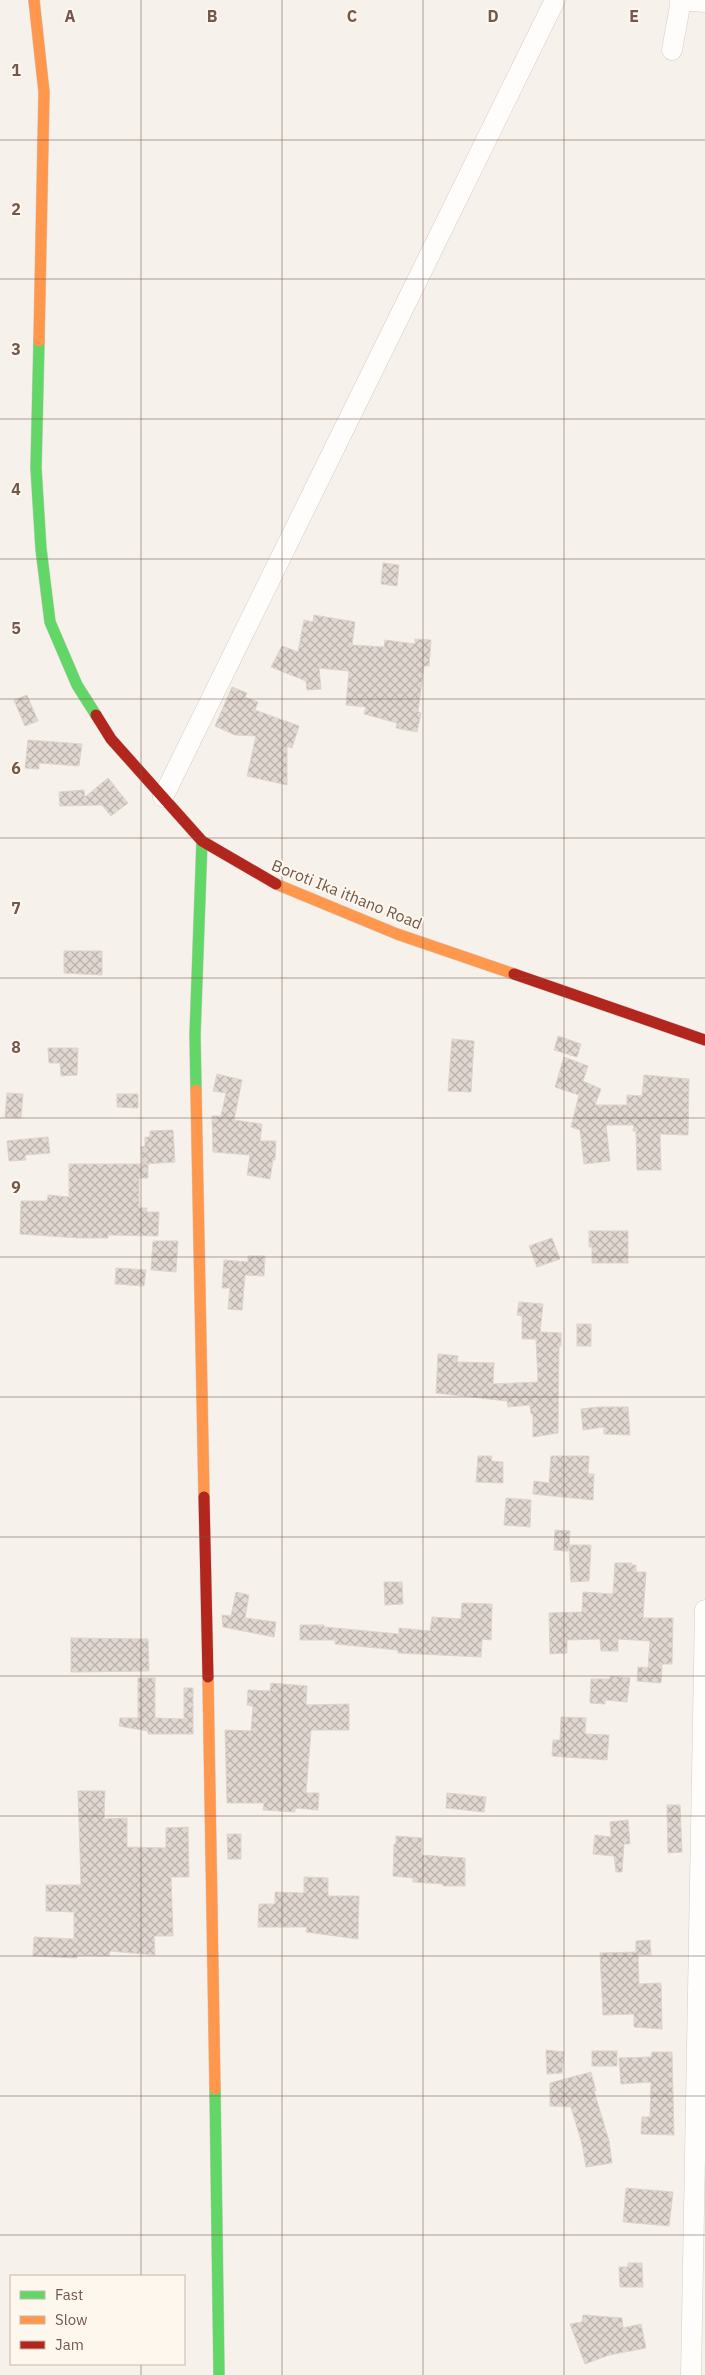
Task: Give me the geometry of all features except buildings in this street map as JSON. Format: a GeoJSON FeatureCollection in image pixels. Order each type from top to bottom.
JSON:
{"type":"FeatureCollection","features":[{"type":"Feature","properties":{"kind":"street","name":"Boroti Ika ithano Road"},"geometry":{"type":"LineString","coordinates":[[34,0],[44,92],[36,468],[41,549],[50,622],[77,685],[111,739],[202,841],[270,882],[397,934],[705,1040]]}},
{"type":"Feature","properties":{"kind":"street"},"geometry":{"type":"LineString","coordinates":[[163,797],[555,0]]}},
{"type":"Feature","properties":{"kind":"street"},"geometry":{"type":"LineString","coordinates":[[672,50],[680,0],[705,2]]}},
{"type":"Feature","properties":{"kind":"street"},"geometry":{"type":"LineString","coordinates":[[202,841],[195,1035],[219,2375]]}},
{"type":"Feature","properties":{"kind":"street"},"geometry":{"type":"LineString","coordinates":[[692,2375],[702,2010],[705,1610]]}},
{"type":"Feature","properties":{"kind":"traffic: fast"},"geometry":{"type":"LineString","coordinates":[[39,341],[36,468],[41,549],[50,622],[77,685],[96,715]]}},
{"type":"Feature","properties":{"kind":"traffic: fast"},"geometry":{"type":"LineString","coordinates":[[196,1090],[195,1035],[202,841]]}},
{"type":"Feature","properties":{"kind":"traffic: fast"},"geometry":{"type":"LineString","coordinates":[[215,2089],[219,2375]]}},
{"type":"Feature","properties":{"kind":"traffic: slow"},"geometry":{"type":"LineString","coordinates":[[34,0],[44,92],[39,341]]}},
{"type":"Feature","properties":{"kind":"traffic: slow"},"geometry":{"type":"LineString","coordinates":[[276,884],[397,934],[514,974]]}},
{"type":"Feature","properties":{"kind":"traffic: slow"},"geometry":{"type":"LineString","coordinates":[[196,1090],[204,1497]]}},
{"type":"Feature","properties":{"kind":"traffic: slow"},"geometry":{"type":"LineString","coordinates":[[208,1677],[215,2089]]}},
{"type":"Feature","properties":{"kind":"traffic: jam"},"geometry":{"type":"LineString","coordinates":[[96,715],[111,739],[202,841],[276,884]]}},
{"type":"Feature","properties":{"kind":"traffic: jam"},"geometry":{"type":"LineString","coordinates":[[514,974],[705,1040]]}},
{"type":"Feature","properties":{"kind":"traffic: jam"},"geometry":{"type":"LineString","coordinates":[[204,1497],[208,1677]]}}]}
